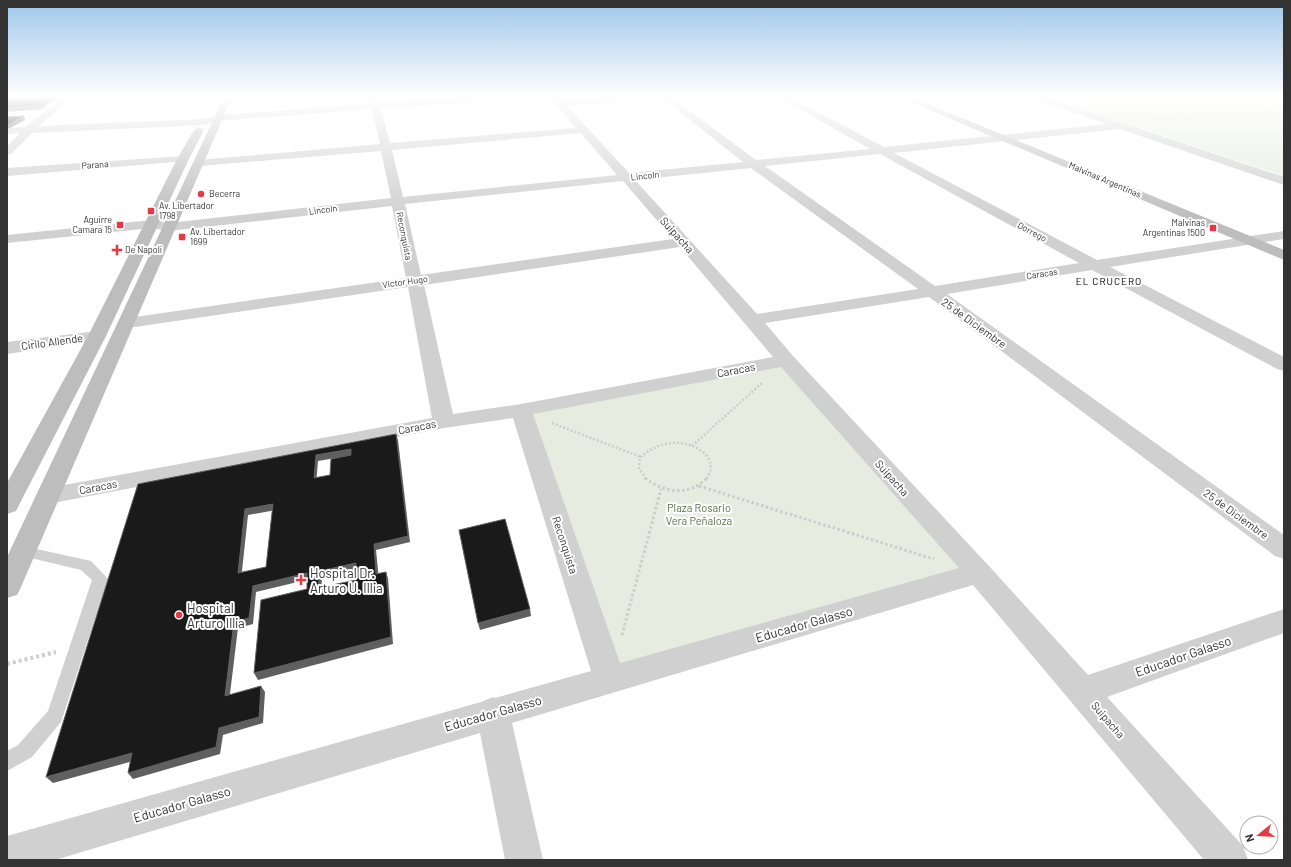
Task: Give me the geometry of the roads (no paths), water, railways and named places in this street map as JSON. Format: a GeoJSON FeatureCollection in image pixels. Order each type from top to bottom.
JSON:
{"type":"FeatureCollection","features":[{"type":"Feature","properties":{"kind":"main road"},"geometry":{"type":"LineString","coordinates":[[7,505],[97,336],[183,159],[195,137]]}},
{"type":"Feature","properties":{"kind":"main road"},"geometry":{"type":"LineString","coordinates":[[7,587],[128,323],[169,227],[199,162],[207,137]]}},
{"type":"Feature","properties":{"kind":"main road","name":"Malvinas Argentinas"},"geometry":{"type":"LineString","coordinates":[[1005,138],[1284,255]]}},
{"type":"Feature","properties":{"kind":"street"},"geometry":{"type":"LineString","coordinates":[[7,152],[22,137]]}},
{"type":"Feature","properties":{"kind":"street","name":"Reconquista"},"geometry":{"type":"LineString","coordinates":[[384,137],[444,422]]}},
{"type":"Feature","properties":{"kind":"street"},"geometry":{"type":"LineString","coordinates":[[199,162],[497,137]]}},
{"type":"Feature","properties":{"kind":"street","name":"Suipacha"},"geometry":{"type":"LineString","coordinates":[[591,137],[753,320],[786,360],[979,573],[1230,860]]}},
{"type":"Feature","properties":{"kind":"street","name":"25 de Diciembre"},"geometry":{"type":"LineString","coordinates":[[719,137],[932,291],[1284,549]]}},
{"type":"Feature","properties":{"kind":"street","name":"Dorrego"},"geometry":{"type":"LineString","coordinates":[[858,137],[1094,265],[1284,365]]}},
{"type":"Feature","properties":{"kind":"street","name":"Lincoln"},"geometry":{"type":"LineString","coordinates":[[7,239],[152,224],[169,227],[398,201],[1010,137]]}},
{"type":"Feature","properties":{"kind":"street"},"geometry":{"type":"LineString","coordinates":[[1155,137],[1284,181]]}},
{"type":"Feature","properties":{"kind":"street","name":"Parana"},"geometry":{"type":"LineString","coordinates":[[7,172],[183,159]]}},
{"type":"Feature","properties":{"kind":"street","name":"Caracas"},"geometry":{"type":"LineString","coordinates":[[753,320],[1284,235]]}},
{"type":"Feature","properties":{"kind":"street","name":"Victor Hugo"},"geometry":{"type":"LineString","coordinates":[[128,323],[683,242]]}},
{"type":"Feature","properties":{"kind":"street","name":"Cirilo Allende"},"geometry":{"type":"LineString","coordinates":[[7,348],[97,336]]}},
{"type":"Feature","properties":{"kind":"street","name":"Caracas"},"geometry":{"type":"LineString","coordinates":[[48,496],[786,360]]}},
{"type":"Feature","properties":{"kind":"street","name":"Reconquista"},"geometry":{"type":"LineString","coordinates":[[520,410],[610,680]]}},
{"type":"Feature","properties":{"kind":"street","name":"Educador Galasso"},"geometry":{"type":"LineString","coordinates":[[7,855],[493,712],[610,680],[979,573]]}},
{"type":"Feature","properties":{"kind":"street","name":"Educador Galasso"},"geometry":{"type":"LineString","coordinates":[[1082,691],[1284,621]]}},
{"type":"Feature","properties":{"kind":"street"},"geometry":{"type":"LineString","coordinates":[[493,712],[524,860]]}},
{"type":"Feature","properties":{"kind":"lane"},"geometry":{"type":"LineString","coordinates":[[7,762],[25,751],[55,716],[100,579],[86,565],[23,551]]}},
{"type":"Feature","properties":{"kind":"place","name":"Becerra"},"geometry":{"type":"Point","coordinates":[201,194]}},
{"type":"Feature","properties":{"kind":"place","name":"Av. Libertador 1798"},"geometry":{"type":"Point","coordinates":[151,211]}},
{"type":"Feature","properties":{"kind":"place","name":"Aguirre Camara 15"},"geometry":{"type":"Point","coordinates":[120,225]}},
{"type":"Feature","properties":{"kind":"place","name":"Malvinas Argentinas 1500"},"geometry":{"type":"Point","coordinates":[1213,228]}},
{"type":"Feature","properties":{"kind":"place","name":"Av. Libertador 1699"},"geometry":{"type":"Point","coordinates":[182,237]}},
{"type":"Feature","properties":{"kind":"place","name":"De Napoli"},"geometry":{"type":"Point","coordinates":[117,250]}},
{"type":"Feature","properties":{"kind":"place","name":"Hospital Dr. Arturo U. Illia"},"geometry":{"type":"Point","coordinates":[301,580]}},
{"type":"Feature","properties":{"kind":"place","name":"Hospital Arturo Illía"},"geometry":{"type":"Point","coordinates":[179,615]}},
{"type":"Feature","properties":{"kind":"district","name":"EL CRUCERO"},"geometry":{"type":"Point","coordinates":[1109,281]}},
{"type":"Feature","properties":{"kind":"park label","name":"Plaza Rosario Vera Peñaloza"},"geometry":{"type":"Point","coordinates":[699,514]}}]}
